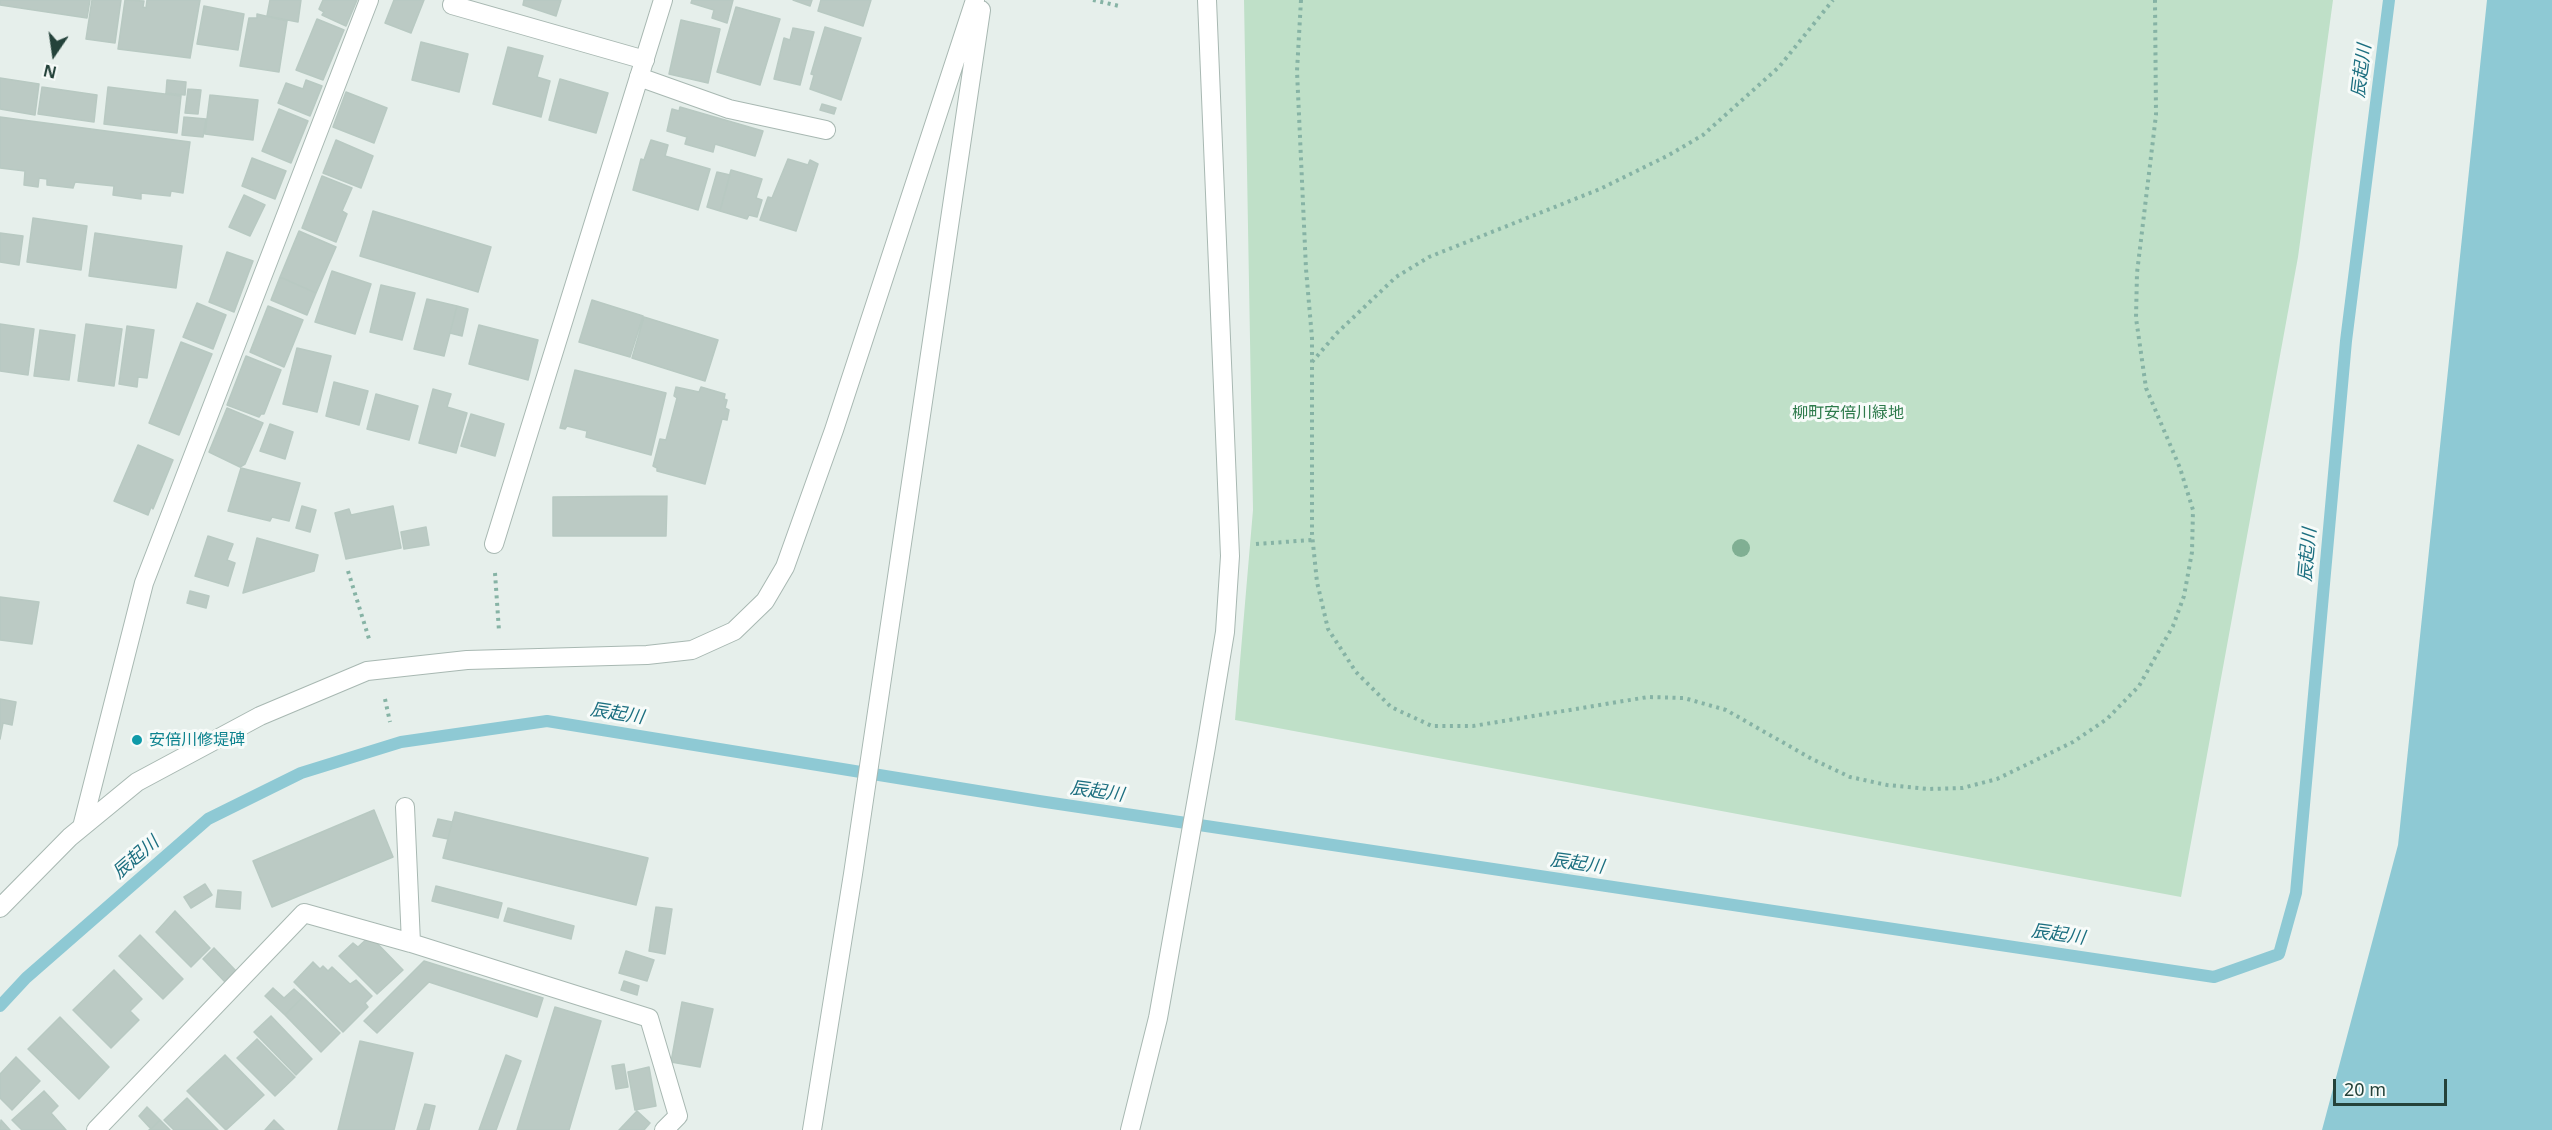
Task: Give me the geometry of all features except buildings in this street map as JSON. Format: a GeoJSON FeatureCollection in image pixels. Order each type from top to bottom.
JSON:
{"type":"FeatureCollection","features":[{"type":"Feature","properties":{"kind":"street"},"geometry":{"type":"LineString","coordinates":[[82,827],[144,583],[369,0]]}},
{"type":"Feature","properties":{"kind":"street"},"geometry":{"type":"LineString","coordinates":[[494,544],[663,0]]}},
{"type":"Feature","properties":{"kind":"street"},"geometry":{"type":"LineString","coordinates":[[0,908],[82,827],[137,782],[260,716],[367,671],[500,659],[647,655],[692,650],[734,631],[765,601],[785,567],[834,430],[975,0]]}},
{"type":"Feature","properties":{"kind":"street"},"geometry":{"type":"LineString","coordinates":[[812,1130],[877,716],[983,0]]}},
{"type":"Feature","properties":{"kind":"street"},"geometry":{"type":"LineString","coordinates":[[1130,1130],[1158,1018],[1225,632],[1230,546],[1207,0]]}},
{"type":"Feature","properties":{"kind":"street"},"geometry":{"type":"LineString","coordinates":[[452,5],[642,68],[729,109],[826,130]]}},
{"type":"Feature","properties":{"kind":"street"},"geometry":{"type":"LineString","coordinates":[[405,807],[411,943]]}},
{"type":"Feature","properties":{"kind":"street"},"geometry":{"type":"LineString","coordinates":[[96,1130],[304,913],[411,943],[649,1018],[678,1116],[664,1130]]}},
{"type":"Feature","properties":{"kind":"path"},"geometry":{"type":"LineString","coordinates":[[1093,0],[1119,6]]}},
{"type":"Feature","properties":{"kind":"path"},"geometry":{"type":"LineString","coordinates":[[1300,0],[1297,71],[1312,362],[1312,540],[1317,582],[1328,629],[1356,672],[1391,707],[1432,726],[1473,726],[1648,697],[1684,698],[1726,710],[1812,759],[1850,777],[1887,785],[1929,789],[1962,788],[1997,780],[2073,742],[2107,718],[2139,686],[2173,626],[2184,596],[2192,552],[2193,510],[2181,468],[2146,388],[2136,318],[2137,273],[2156,115],[2155,0]]}},
{"type":"Feature","properties":{"kind":"path"},"geometry":{"type":"LineString","coordinates":[[1312,362],[1337,333],[1396,277],[1429,256],[1600,189],[1661,160],[1703,135],[1779,67],[1833,0]]}},
{"type":"Feature","properties":{"kind":"path"},"geometry":{"type":"LineString","coordinates":[[1230,546],[1312,540]]}},
{"type":"Feature","properties":{"kind":"path"},"geometry":{"type":"LineString","coordinates":[[494,544],[500,659]]}},
{"type":"Feature","properties":{"kind":"green space","name":"柳町安倍川緑地"},"geometry":{"type":"Polygon","coordinates":[[[1244,0],[2333,0],[2298,257],[2181,897],[1235,720],[1253,510],[1244,0]]]}},
{"type":"Feature","properties":{"kind":"water"},"geometry":{"type":"Polygon","coordinates":[[[2487,0],[2552,0],[2552,1130],[2322,1130],[2398,845],[2487,0]]]}},
{"type":"Feature","properties":{"kind":"waterway","name":"辰起川"},"geometry":{"type":"LineString","coordinates":[[0,1006],[26,978],[208,819],[301,773],[401,742],[547,721],[1039,801],[2214,977],[2279,954],[2296,893],[2346,341],[2389,0]]}},
{"type":"Feature","properties":{"kind":"place","name":"安倍川修堤碑"},"geometry":{"type":"Point","coordinates":[137,740]}}]}
